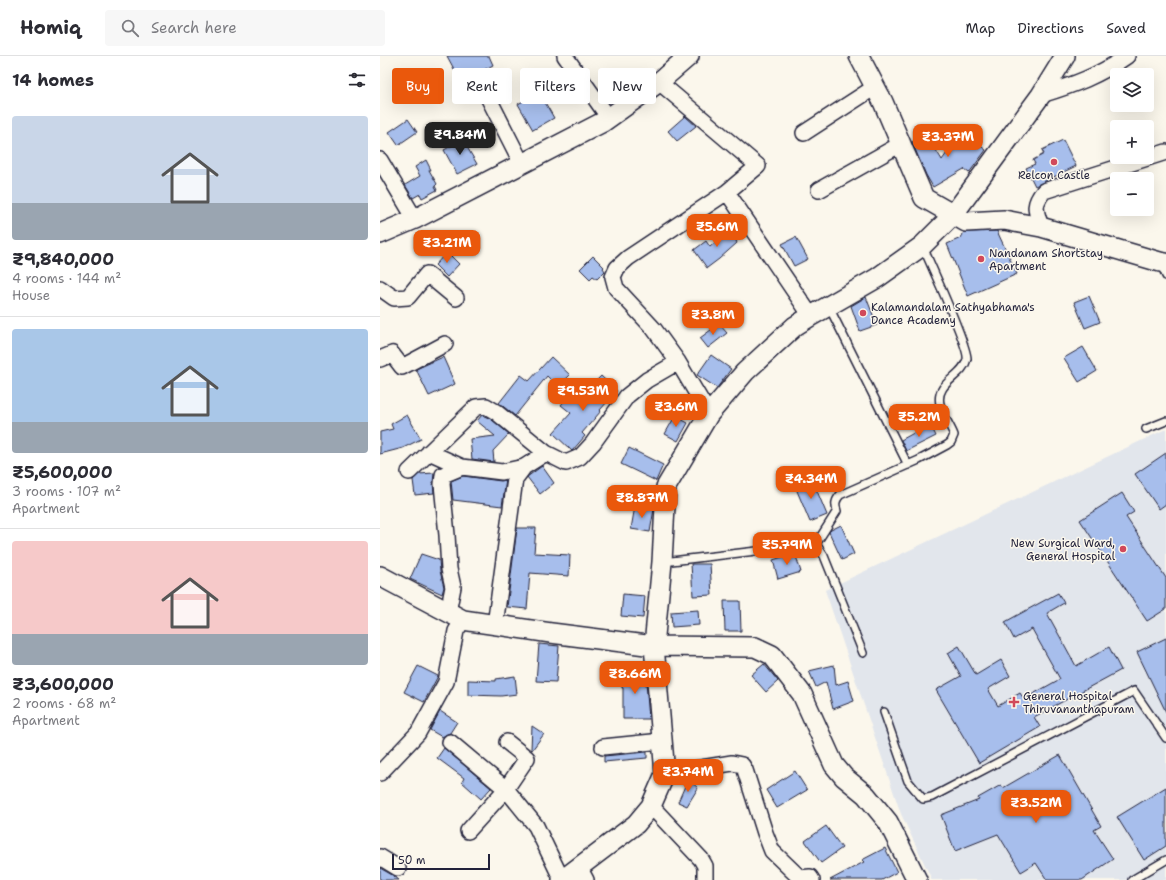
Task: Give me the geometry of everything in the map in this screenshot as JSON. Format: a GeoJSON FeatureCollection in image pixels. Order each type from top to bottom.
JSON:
{"type":"FeatureCollection","features":[{"type":"Feature","properties":{"kind":"street"},"geometry":{"type":"LineString","coordinates":[[565,56],[609,118]]}},
{"type":"Feature","properties":{"kind":"street"},"geometry":{"type":"LineString","coordinates":[[380,234],[415,219],[609,118],[659,82],[689,56]]}},
{"type":"Feature","properties":{"kind":"street"},"geometry":{"type":"LineString","coordinates":[[859,56],[883,102],[924,198],[966,222],[1004,220],[1041,227],[1164,267]]}},
{"type":"Feature","properties":{"kind":"street"},"geometry":{"type":"LineString","coordinates":[[1041,95],[1089,78],[1114,65],[1127,56]]}},
{"type":"Feature","properties":{"kind":"street"},"geometry":{"type":"LineString","coordinates":[[450,742],[506,789],[536,826],[562,880],[582,874],[636,824],[651,806],[666,774],[654,646],[662,562],[666,487],[709,414],[745,372],[795,326],[877,278],[922,246],[953,215],[1041,95],[1060,59]]}},
{"type":"Feature","properties":{"kind":"street"},"geometry":{"type":"LineString","coordinates":[[659,82],[758,166],[727,192],[628,258],[617,268],[613,277],[616,288],[654,329],[678,362],[709,414]]}},
{"type":"Feature","properties":{"kind":"street"},"geometry":{"type":"LineString","coordinates":[[804,133],[875,87]]}},
{"type":"Feature","properties":{"kind":"street"},"geometry":{"type":"LineString","coordinates":[[492,104],[522,164]]}},
{"type":"Feature","properties":{"kind":"street"},"geometry":{"type":"LineString","coordinates":[[820,190],[901,144]]}},
{"type":"Feature","properties":{"kind":"street"},"geometry":{"type":"LineString","coordinates":[[1041,227],[1036,211],[1037,199],[1044,191],[1166,152]]}},
{"type":"Feature","properties":{"kind":"street"},"geometry":{"type":"LineString","coordinates":[[380,160],[415,219]]}},
{"type":"Feature","properties":{"kind":"street"},"geometry":{"type":"LineString","coordinates":[[727,192],[811,316]]}},
{"type":"Feature","properties":{"kind":"street"},"geometry":{"type":"LineString","coordinates":[[380,288],[394,298],[408,297],[427,274],[456,298]]}},
{"type":"Feature","properties":{"kind":"street"},"geometry":{"type":"LineString","coordinates":[[380,359],[392,354],[402,367],[445,344]]}},
{"type":"Feature","properties":{"kind":"street"},"geometry":{"type":"LineString","coordinates":[[409,472],[476,407],[486,406],[496,412],[546,453],[566,463],[580,457],[593,443],[626,396],[647,380],[678,362]]}},
{"type":"Feature","properties":{"kind":"street"},"geometry":{"type":"LineString","coordinates":[[429,452],[462,467],[502,472],[524,467],[546,453]]}},
{"type":"Feature","properties":{"kind":"street"},"geometry":{"type":"LineString","coordinates":[[380,773],[418,733],[446,682],[456,631],[442,484],[443,475],[462,467]]}},
{"type":"Feature","properties":{"kind":"street"},"geometry":{"type":"LineString","coordinates":[[495,625],[512,490],[515,479],[524,467]]}},
{"type":"Feature","properties":{"kind":"street"},"geometry":{"type":"LineString","coordinates":[[380,576],[455,616],[495,625],[654,646],[755,647],[772,655],[802,694],[834,765],[844,777],[866,795],[888,822],[917,880]]}},
{"type":"Feature","properties":{"kind":"street"},"geometry":{"type":"LineString","coordinates":[[604,747],[662,741]]}},
{"type":"Feature","properties":{"kind":"street"},"geometry":{"type":"LineString","coordinates":[[468,831],[506,789],[527,758],[507,742]]}},
{"type":"Feature","properties":{"kind":"street"},"geometry":{"type":"LineString","coordinates":[[666,774],[732,763],[742,765],[772,850],[800,878],[810,877],[812,880]]}},
{"type":"Feature","properties":{"kind":"street"},"geometry":{"type":"LineString","coordinates":[[651,806],[702,859],[705,866],[706,876],[704,880]]}},
{"type":"Feature","properties":{"kind":"street"},"geometry":{"type":"LineString","coordinates":[[380,857],[398,868]]}},
{"type":"Feature","properties":{"kind":"lane"},"geometry":{"type":"LineString","coordinates":[[816,544],[837,511],[835,504],[840,495],[908,465],[946,445],[951,442],[954,435],[944,415],[940,403],[940,396],[943,387],[961,371],[967,358],[965,348],[945,296],[922,246]]}},
{"type":"Feature","properties":{"kind":"lane"},"geometry":{"type":"LineString","coordinates":[[828,307],[908,465]]}},
{"type":"Feature","properties":{"kind":"lane"},"geometry":{"type":"LineString","coordinates":[[1146,429],[1166,421]]}},
{"type":"Feature","properties":{"kind":"lane"},"geometry":{"type":"LineString","coordinates":[[662,562],[774,549],[810,542],[816,544],[824,556],[863,653]]}},
{"type":"Feature","properties":{"kind":"lane"},"geometry":{"type":"LineString","coordinates":[[884,712],[908,781],[923,800],[932,797],[1134,691],[1166,738]]}},
{"type":"Feature","properties":{"kind":"lane"},"geometry":{"type":"LineString","coordinates":[[1132,880],[1166,860]]}},
{"type":"Feature","properties":{"kind":"shaded area","name":"General Hospital Thiruvananthapuram"},"geometry":{"type":"Polygon","coordinates":[[[1166,429],[1166,880],[932,880],[901,814],[825,590],[1166,429]]]}},
{"type":"Feature","properties":{"kind":"building"},"geometry":{"type":"Polygon","coordinates":[[[447,56],[489,56],[493,65],[487,68],[453,68],[447,56]]]}},
{"type":"Feature","properties":{"kind":"building"},"geometry":{"type":"Polygon","coordinates":[[[518,104],[546,104],[554,118],[533,130],[518,104]]]}},
{"type":"Feature","properties":{"kind":"building"},"geometry":{"type":"Polygon","coordinates":[[[685,116],[696,126],[677,141],[668,131],[685,116]]]}},
{"type":"Feature","properties":{"kind":"building"},"geometry":{"type":"Polygon","coordinates":[[[408,119],[417,132],[398,145],[389,132],[408,119]]]}},
{"type":"Feature","properties":{"kind":"building"},"geometry":{"type":"Polygon","coordinates":[[[962,132],[986,150],[969,173],[964,169],[933,187],[926,175],[912,142],[922,136],[926,143],[930,140],[942,160],[962,132]]]}},
{"type":"Feature","properties":{"kind":"building"},"geometry":{"type":"Polygon","coordinates":[[[461,137],[477,164],[457,174],[444,150],[453,145],[451,143],[461,137]]]}},
{"type":"Feature","properties":{"kind":"building","name":"Relcon Castle"},"geometry":{"type":"Polygon","coordinates":[[[1063,140],[1076,166],[1035,186],[1026,168],[1035,164],[1033,160],[1044,154],[1042,150],[1063,140]]]}},
{"type":"Feature","properties":{"kind":"building"},"geometry":{"type":"Polygon","coordinates":[[[426,160],[431,170],[429,170],[437,184],[435,186],[437,190],[422,198],[420,194],[413,198],[405,185],[420,176],[415,167],[426,160]]]}},
{"type":"Feature","properties":{"kind":"building"},"geometry":{"type":"Polygon","coordinates":[[[731,228],[740,238],[736,241],[737,243],[707,268],[694,250],[706,241],[710,247],[731,228]]]}},
{"type":"Feature","properties":{"kind":"building","name":"Nandanam Shortstay Apartment"},"geometry":{"type":"Polygon","coordinates":[[[997,231],[1017,274],[968,296],[947,244],[961,238],[964,232],[997,231]]]}},
{"type":"Feature","properties":{"kind":"building"},"geometry":{"type":"Polygon","coordinates":[[[796,237],[808,259],[794,266],[782,244],[796,237]]]}},
{"type":"Feature","properties":{"kind":"building"},"geometry":{"type":"Polygon","coordinates":[[[447,252],[459,264],[447,277],[435,265],[447,252]]]}},
{"type":"Feature","properties":{"kind":"building"},"geometry":{"type":"Polygon","coordinates":[[[593,256],[604,267],[603,268],[605,271],[597,279],[593,276],[590,279],[580,269],[593,256]]]}},
{"type":"Feature","properties":{"kind":"building"},"geometry":{"type":"Polygon","coordinates":[[[1089,296],[1100,322],[1085,328],[1074,302],[1089,296]]]}},
{"type":"Feature","properties":{"kind":"building","name":"Kalamandalam Sathyabhama's Dance Academy"},"geometry":{"type":"Polygon","coordinates":[[[866,297],[877,325],[860,331],[851,306],[866,297]]]}},
{"type":"Feature","properties":{"kind":"building"},"geometry":{"type":"Polygon","coordinates":[[[719,324],[727,333],[708,348],[700,338],[719,324]]]}},
{"type":"Feature","properties":{"kind":"building"},"geometry":{"type":"Polygon","coordinates":[[[1083,347],[1097,371],[1079,382],[1064,358],[1083,347]]]}},
{"type":"Feature","properties":{"kind":"building"},"geometry":{"type":"Polygon","coordinates":[[[711,355],[731,369],[717,388],[697,375],[711,355]]]}},
{"type":"Feature","properties":{"kind":"building"},"geometry":{"type":"Polygon","coordinates":[[[443,357],[455,384],[429,396],[416,369],[443,357]]]}},
{"type":"Feature","properties":{"kind":"building"},"geometry":{"type":"Polygon","coordinates":[[[551,357],[570,375],[558,387],[547,376],[515,416],[499,403],[521,375],[529,381],[551,357]]]}},
{"type":"Feature","properties":{"kind":"building"},"geometry":{"type":"Polygon","coordinates":[[[601,376],[617,391],[582,433],[585,436],[572,451],[553,433],[571,413],[561,405],[574,389],[582,395],[601,376]]]}},
{"type":"Feature","properties":{"kind":"building"},"geometry":{"type":"Polygon","coordinates":[[[407,415],[421,439],[403,448],[380,454],[380,432],[393,429],[391,424],[407,415]]]}},
{"type":"Feature","properties":{"kind":"building"},"geometry":{"type":"Polygon","coordinates":[[[482,415],[491,419],[509,434],[493,451],[494,462],[472,459],[470,439],[495,436],[477,421],[482,415]]]}},
{"type":"Feature","properties":{"kind":"building"},"geometry":{"type":"Polygon","coordinates":[[[675,416],[688,423],[678,441],[665,434],[675,416]]]}},
{"type":"Feature","properties":{"kind":"building"},"geometry":{"type":"Polygon","coordinates":[[[930,424],[936,436],[906,451],[901,440],[930,424]]]}},
{"type":"Feature","properties":{"kind":"building"},"geometry":{"type":"Polygon","coordinates":[[[629,448],[663,465],[656,481],[621,464],[629,448]]]}},
{"type":"Feature","properties":{"kind":"building"},"geometry":{"type":"Polygon","coordinates":[[[1166,453],[1166,504],[1159,509],[1135,474],[1166,453]]]}},
{"type":"Feature","properties":{"kind":"building"},"geometry":{"type":"Polygon","coordinates":[[[542,466],[554,483],[540,494],[527,477],[542,466]]]}},
{"type":"Feature","properties":{"kind":"building"},"geometry":{"type":"Polygon","coordinates":[[[434,473],[434,493],[415,495],[413,480],[419,474],[434,473]]]}},
{"type":"Feature","properties":{"kind":"building"},"geometry":{"type":"Polygon","coordinates":[[[463,476],[501,481],[506,480],[502,506],[453,500],[451,481],[463,476]]]}},
{"type":"Feature","properties":{"kind":"building"},"geometry":{"type":"Polygon","coordinates":[[[812,479],[827,515],[810,522],[795,486],[812,479]]]}},
{"type":"Feature","properties":{"kind":"building","name":"New Surgical Ward, General Hospital"},"geometry":{"type":"Polygon","coordinates":[[[1122,493],[1134,512],[1126,517],[1166,578],[1166,609],[1147,621],[1080,520],[1122,493]]]}},
{"type":"Feature","properties":{"kind":"building"},"geometry":{"type":"Polygon","coordinates":[[[635,506],[654,509],[650,532],[631,529],[635,506]]]}},
{"type":"Feature","properties":{"kind":"building"},"geometry":{"type":"Polygon","coordinates":[[[841,525],[854,554],[842,560],[829,532],[841,525]]]}},
{"type":"Feature","properties":{"kind":"building"},"geometry":{"type":"Polygon","coordinates":[[[517,528],[536,528],[534,553],[570,555],[569,576],[530,573],[527,609],[507,607],[517,528]]]}},
{"type":"Feature","properties":{"kind":"building"},"geometry":{"type":"Polygon","coordinates":[[[795,553],[801,572],[778,579],[773,560],[795,553]]]}},
{"type":"Feature","properties":{"kind":"building"},"geometry":{"type":"Polygon","coordinates":[[[421,554],[439,560],[444,587],[442,594],[410,579],[421,554]]]}},
{"type":"Feature","properties":{"kind":"building"},"geometry":{"type":"Polygon","coordinates":[[[691,564],[710,564],[712,595],[693,596],[691,564]]]}},
{"type":"Feature","properties":{"kind":"building"},"geometry":{"type":"Polygon","coordinates":[[[1058,593],[1064,603],[1047,613],[1076,666],[1109,647],[1121,670],[1034,717],[1040,727],[979,763],[936,690],[961,676],[948,653],[959,646],[976,675],[1001,660],[1010,676],[988,689],[998,706],[1020,693],[1024,699],[1060,679],[1032,629],[1014,639],[1005,622],[1058,593]]]}},
{"type":"Feature","properties":{"kind":"building"},"geometry":{"type":"Polygon","coordinates":[[[623,594],[645,596],[643,618],[621,616],[623,594]]]}},
{"type":"Feature","properties":{"kind":"building"},"geometry":{"type":"Polygon","coordinates":[[[724,601],[740,601],[741,631],[725,631],[724,601]]]}},
{"type":"Feature","properties":{"kind":"building"},"geometry":{"type":"Polygon","coordinates":[[[698,610],[699,625],[672,627],[671,612],[698,610]]]}},
{"type":"Feature","properties":{"kind":"building"},"geometry":{"type":"Polygon","coordinates":[[[1166,638],[1166,712],[1137,652],[1166,638]]]}},
{"type":"Feature","properties":{"kind":"building"},"geometry":{"type":"Polygon","coordinates":[[[539,644],[559,646],[556,682],[536,681],[539,644]]]}},
{"type":"Feature","properties":{"kind":"building"},"geometry":{"type":"Polygon","coordinates":[[[764,664],[778,681],[766,692],[751,675],[764,664]]]}},
{"type":"Feature","properties":{"kind":"building"},"geometry":{"type":"Polygon","coordinates":[[[834,665],[836,685],[848,681],[854,701],[833,709],[826,682],[816,687],[809,671],[834,665]]]}},
{"type":"Feature","properties":{"kind":"building"},"geometry":{"type":"Polygon","coordinates":[[[418,666],[438,676],[424,702],[404,692],[418,666]]]}},
{"type":"Feature","properties":{"kind":"building"},"geometry":{"type":"Polygon","coordinates":[[[622,670],[645,670],[649,719],[623,719],[622,670]]]}},
{"type":"Feature","properties":{"kind":"building"},"geometry":{"type":"Polygon","coordinates":[[[515,676],[517,694],[501,696],[468,695],[468,680],[496,681],[496,679],[515,676]]]}},
{"type":"Feature","properties":{"kind":"building"},"geometry":{"type":"Polygon","coordinates":[[[440,711],[457,722],[450,733],[442,737],[430,730],[440,711]]]}},
{"type":"Feature","properties":{"kind":"building"},"geometry":{"type":"Polygon","coordinates":[[[532,726],[544,734],[532,750],[531,749],[532,726]]]}},
{"type":"Feature","properties":{"kind":"building"},"geometry":{"type":"Polygon","coordinates":[[[444,748],[491,788],[481,799],[462,782],[464,778],[437,758],[444,748]]]}},
{"type":"Feature","properties":{"kind":"building"},"geometry":{"type":"Polygon","coordinates":[[[647,752],[647,758],[604,762],[604,756],[647,752]]]}},
{"type":"Feature","properties":{"kind":"building"},"geometry":{"type":"Polygon","coordinates":[[[1060,755],[1101,826],[1094,830],[1113,859],[1082,880],[1047,880],[1036,863],[1021,872],[998,834],[955,851],[941,815],[979,800],[978,798],[1001,785],[1003,788],[1060,755]]]}},
{"type":"Feature","properties":{"kind":"building"},"geometry":{"type":"Polygon","coordinates":[[[795,771],[807,790],[777,808],[766,790],[795,771]]]}},
{"type":"Feature","properties":{"kind":"building"},"geometry":{"type":"Polygon","coordinates":[[[688,779],[698,788],[687,806],[678,802],[688,779]]]}},
{"type":"Feature","properties":{"kind":"building"},"geometry":{"type":"Polygon","coordinates":[[[1166,787],[1166,846],[1144,860],[1117,817],[1166,787]]]}},
{"type":"Feature","properties":{"kind":"building"},"geometry":{"type":"Polygon","coordinates":[[[826,826],[842,848],[821,863],[805,841],[826,826]]]}},
{"type":"Feature","properties":{"kind":"building"},"geometry":{"type":"Polygon","coordinates":[[[885,848],[897,872],[882,880],[830,880],[864,862],[862,860],[885,848]]]}},
{"type":"Feature","properties":{"kind":"building"},"geometry":{"type":"Polygon","coordinates":[[[380,868],[394,876],[399,880],[380,880],[380,868]]]}},
{"type":"Feature","properties":{"kind":"place","name":"Relcon Castle"},"geometry":{"type":"Point","coordinates":[1054,162]}},
{"type":"Feature","properties":{"kind":"place","name":"Nandanam Shortstay Apartment"},"geometry":{"type":"Point","coordinates":[981,259]}},
{"type":"Feature","properties":{"kind":"place","name":"Kalamandalam Sathyabhama's Dance Academy"},"geometry":{"type":"Point","coordinates":[863,313]}},
{"type":"Feature","properties":{"kind":"place","name":"New Surgical Ward, General Hospital"},"geometry":{"type":"Point","coordinates":[1123,549]}},
{"type":"Feature","properties":{"kind":"place","name":"General Hospital Thiruvananthapuram"},"geometry":{"type":"Point","coordinates":[1014,702]}}]}
